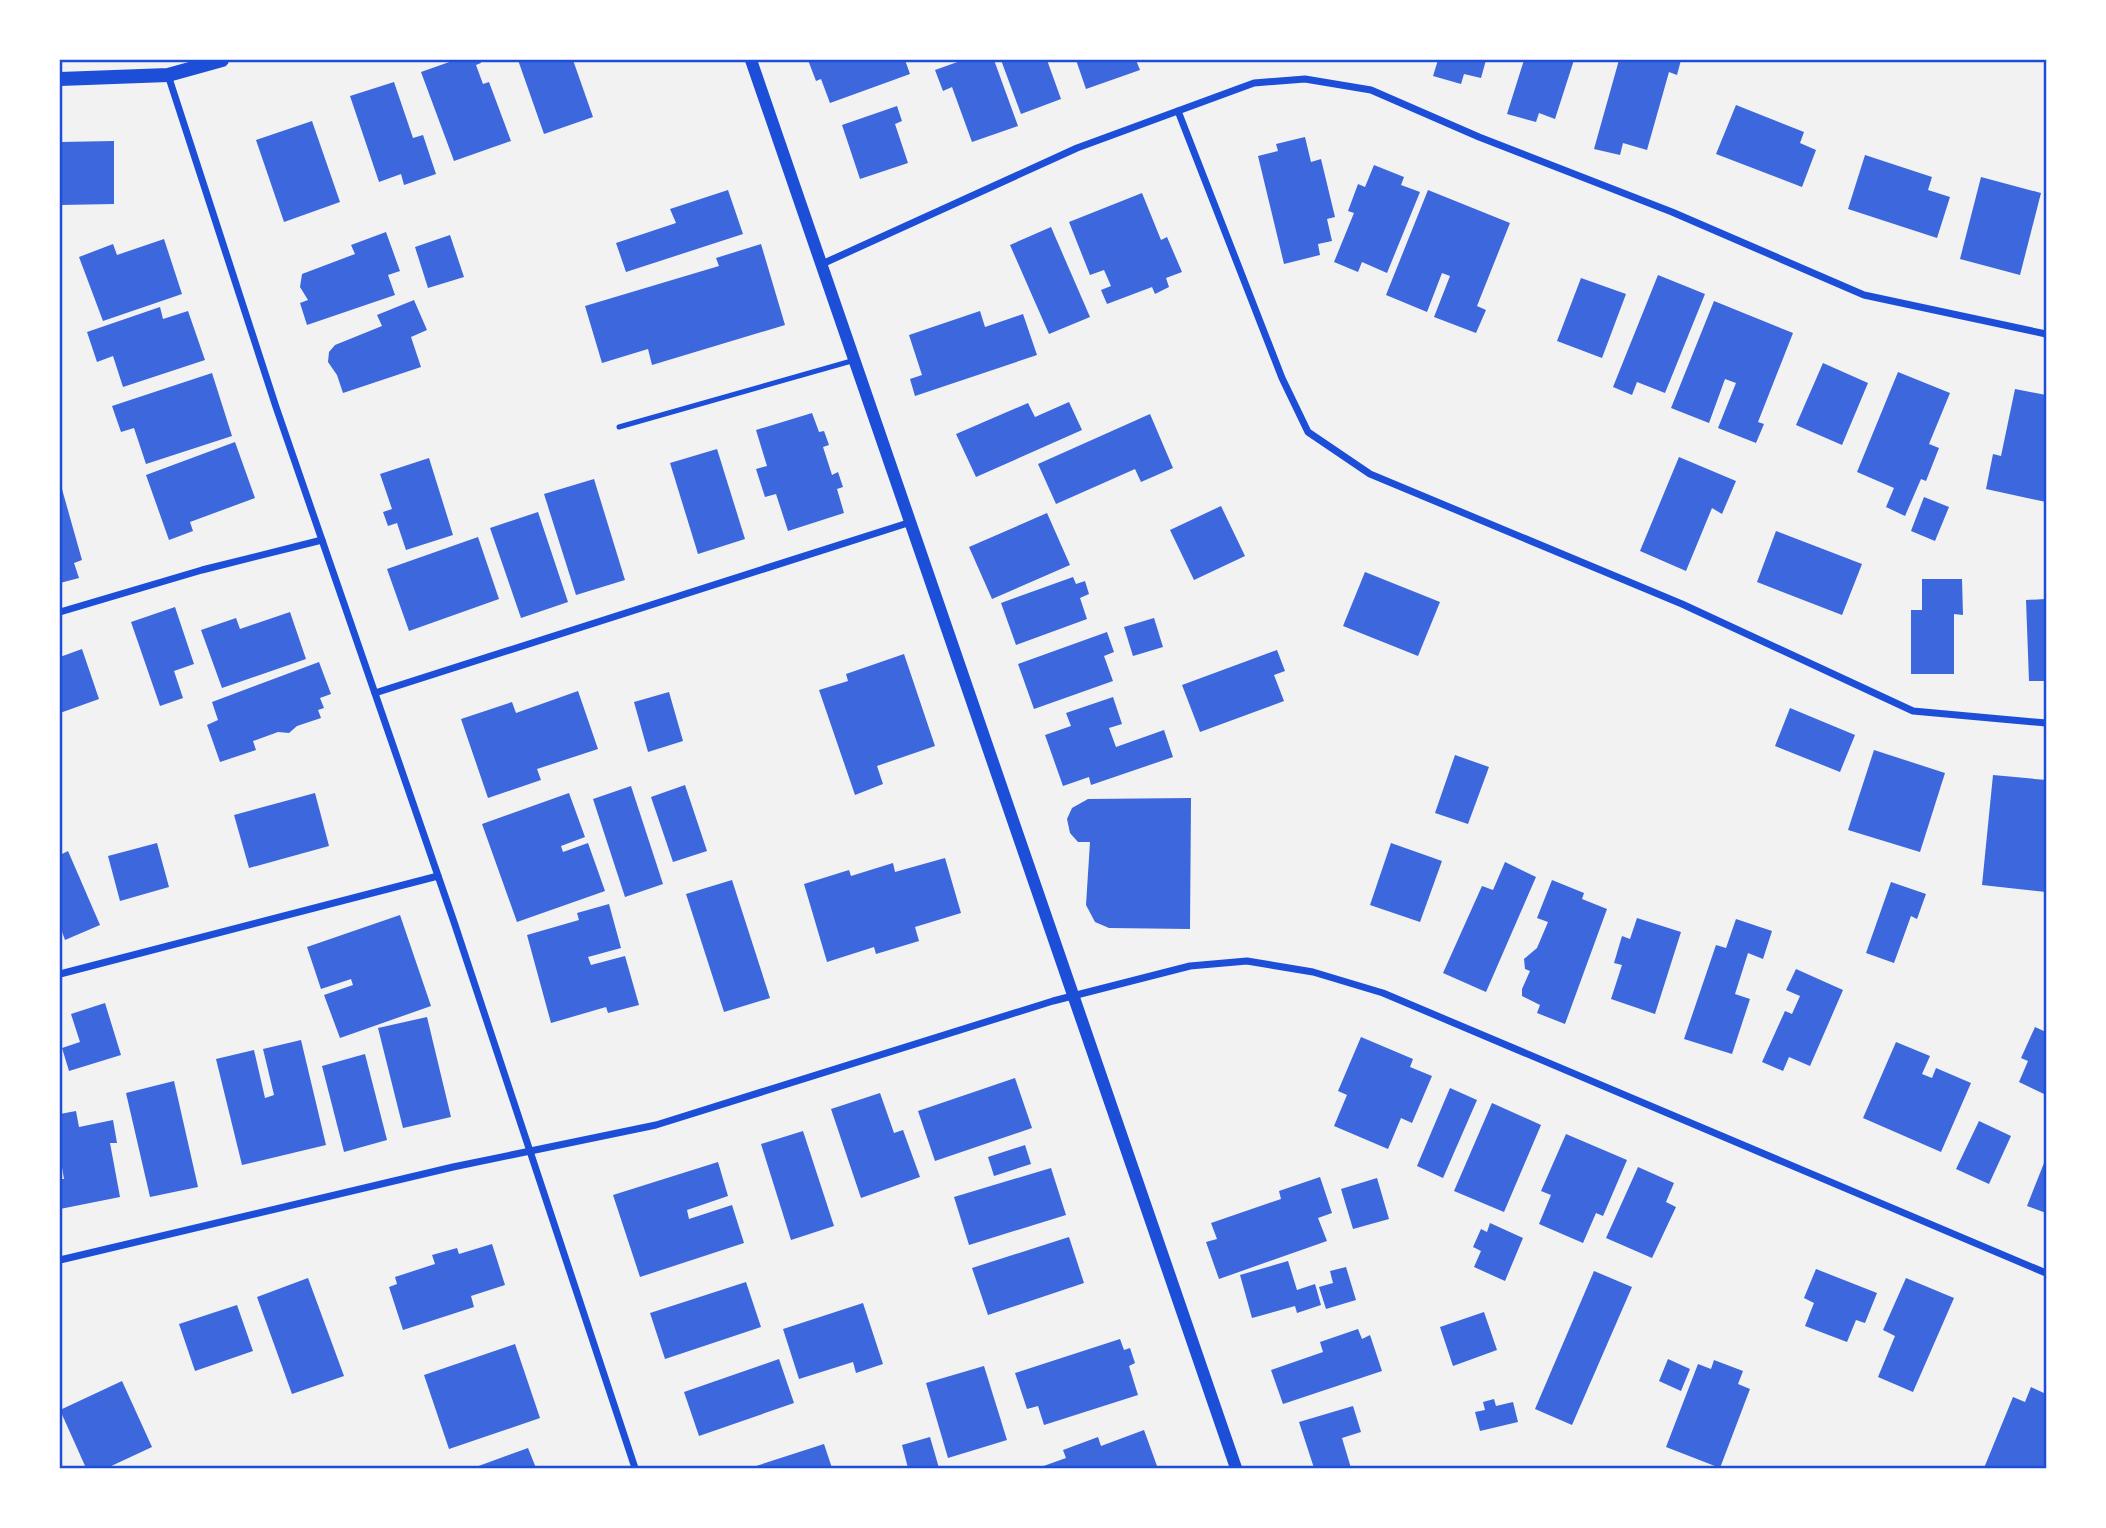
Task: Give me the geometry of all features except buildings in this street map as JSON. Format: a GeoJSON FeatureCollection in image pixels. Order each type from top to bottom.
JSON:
{"type":"FeatureCollection","features":[{"type":"Feature","properties":{"kind":"main road"},"geometry":{"type":"LineString","coordinates":[[60,79],[168,75],[222,60]]}},
{"type":"Feature","properties":{"kind":"street"},"geometry":{"type":"LineString","coordinates":[[751,60],[1236,1468]]}},
{"type":"Feature","properties":{"kind":"street"},"geometry":{"type":"LineString","coordinates":[[168,75],[635,1468]]}},
{"type":"Feature","properties":{"kind":"street"},"geometry":{"type":"LineString","coordinates":[[822,264],[1077,148],[1254,83],[1305,79],[1371,90],[1479,137],[1672,212],[1864,295],[2046,334]]}},
{"type":"Feature","properties":{"kind":"street"},"geometry":{"type":"LineString","coordinates":[[1178,111],[1282,378],[1308,432],[1370,474],[1682,604],[1913,710],[2046,723]]}},
{"type":"Feature","properties":{"kind":"street"},"geometry":{"type":"LineString","coordinates":[[375,693],[911,522]]}},
{"type":"Feature","properties":{"kind":"street"},"geometry":{"type":"LineString","coordinates":[[60,612],[202,570],[322,540]]}},
{"type":"Feature","properties":{"kind":"street"},"geometry":{"type":"LineString","coordinates":[[60,974],[438,876]]}},
{"type":"Feature","properties":{"kind":"street"},"geometry":{"type":"LineString","coordinates":[[60,1260],[185,1227],[656,1125],[1074,996],[1190,966],[1247,961],[1313,972],[1383,993],[2046,1273]]}},
{"type":"Feature","properties":{"kind":"lane"},"geometry":{"type":"LineString","coordinates":[[619,427],[855,360]]}}]}
